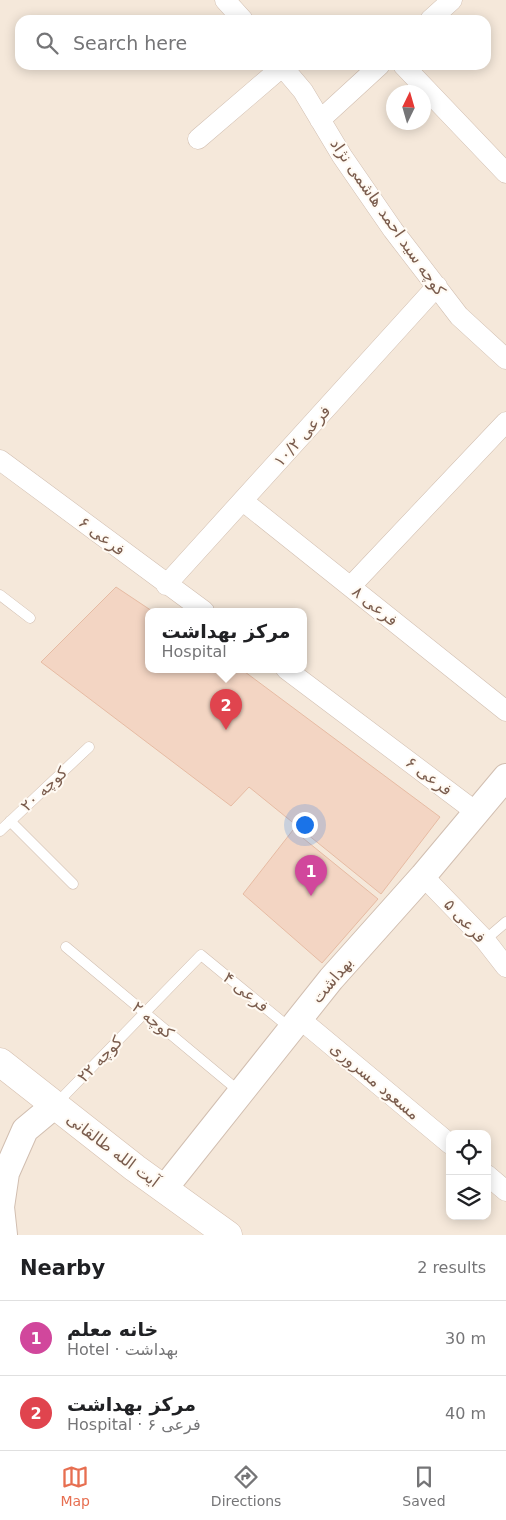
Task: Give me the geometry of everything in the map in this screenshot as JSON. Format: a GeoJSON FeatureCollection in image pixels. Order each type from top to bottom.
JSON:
{"type":"FeatureCollection","features":[{"type":"Feature","properties":{"kind":"main road","name":"آیت الله طالقانی"},"geometry":{"type":"LineString","coordinates":[[0,1062],[213,1227]]}},
{"type":"Feature","properties":{"kind":"street"},"geometry":{"type":"LineString","coordinates":[[225,0],[238,15]]}},
{"type":"Feature","properties":{"kind":"street"},"geometry":{"type":"LineString","coordinates":[[436,15],[452,0]]}},
{"type":"Feature","properties":{"kind":"street"},"geometry":{"type":"LineString","coordinates":[[198,139],[277,70]]}},
{"type":"Feature","properties":{"kind":"street","name":"کوچه سید احمد هاشمی نژاد"},"geometry":{"type":"LineString","coordinates":[[285,70],[303,91],[342,156],[393,230],[459,316],[506,359]]}},
{"type":"Feature","properties":{"kind":"street"},"geometry":{"type":"LineString","coordinates":[[320,120],[375,70]]}},
{"type":"Feature","properties":{"kind":"street"},"geometry":{"type":"LineString","coordinates":[[407,70],[506,173]]}},
{"type":"Feature","properties":{"kind":"street","name":"فرعی ۱۰/۲"},"geometry":{"type":"LineString","coordinates":[[166,585],[437,286]]}},
{"type":"Feature","properties":{"kind":"street"},"geometry":{"type":"LineString","coordinates":[[351,586],[506,422]]}},
{"type":"Feature","properties":{"kind":"street","name":"فرعی ۶"},"geometry":{"type":"LineString","coordinates":[[0,460],[166,585],[200,608]]}},
{"type":"Feature","properties":{"kind":"street","name":"فرعی ۸"},"geometry":{"type":"LineString","coordinates":[[243,501],[506,711]]}},
{"type":"Feature","properties":{"kind":"street","name":"فرعی ۶"},"geometry":{"type":"LineString","coordinates":[[291,673],[476,812]]}},
{"type":"Feature","properties":{"kind":"street","name":"بهداشت"},"geometry":{"type":"LineString","coordinates":[[164,1189],[332,979],[423,876],[506,777]]}},
{"type":"Feature","properties":{"kind":"street","name":"فرعی ۵"},"geometry":{"type":"LineString","coordinates":[[423,876],[484,940],[506,967]]}},
{"type":"Feature","properties":{"kind":"street","name":"مسعود مسروری"},"geometry":{"type":"LineString","coordinates":[[295,1024],[446,1141]]}},
{"type":"Feature","properties":{"kind":"street"},"geometry":{"type":"LineString","coordinates":[[4,1235],[1,1207],[6,1173],[25,1130],[55,1105]]}},
{"type":"Feature","properties":{"kind":"street"},"geometry":{"type":"LineString","coordinates":[[491,1178],[506,1191]]}},
{"type":"Feature","properties":{"kind":"lane"},"geometry":{"type":"LineString","coordinates":[[0,595],[30,618]]}},
{"type":"Feature","properties":{"kind":"lane","name":"کوچه ۲۰"},"geometry":{"type":"LineString","coordinates":[[0,831],[89,747]]}},
{"type":"Feature","properties":{"kind":"lane"},"geometry":{"type":"LineString","coordinates":[[10,821],[73,884]]}},
{"type":"Feature","properties":{"kind":"lane"},"geometry":{"type":"LineString","coordinates":[[484,940],[506,922]]}},
{"type":"Feature","properties":{"kind":"lane","name":"کوچه ۲"},"geometry":{"type":"LineString","coordinates":[[66,948],[240,1093]]}},
{"type":"Feature","properties":{"kind":"lane","name":"فرعی ۴"},"geometry":{"type":"LineString","coordinates":[[201,955],[295,1024]]}},
{"type":"Feature","properties":{"kind":"lane","name":"کوچه ۲۲"},"geometry":{"type":"LineString","coordinates":[[55,1105],[201,955]]}},
{"type":"Feature","properties":{"kind":"shaded area"},"geometry":{"type":"Polygon","coordinates":[[[0,0],[506,0],[506,1235],[0,1235],[0,0]]]}},
{"type":"Feature","properties":{"kind":"building"},"geometry":{"type":"Polygon","coordinates":[[[116,587],[148,608],[145,608],[145,673],[246,673],[440,817],[381,894],[249,787],[231,806],[41,662],[116,587]]]}},
{"type":"Feature","properties":{"kind":"building"},"geometry":{"type":"Polygon","coordinates":[[[293,830],[378,899],[322,963],[243,894],[293,830]]]}},
{"type":"Feature","properties":{"kind":"place","name":"مرکز بهداشت"},"geometry":{"type":"Point","coordinates":[226,730]}},
{"type":"Feature","properties":{"kind":"place","name":"خانه معلم"},"geometry":{"type":"Point","coordinates":[311,896]}}]}
